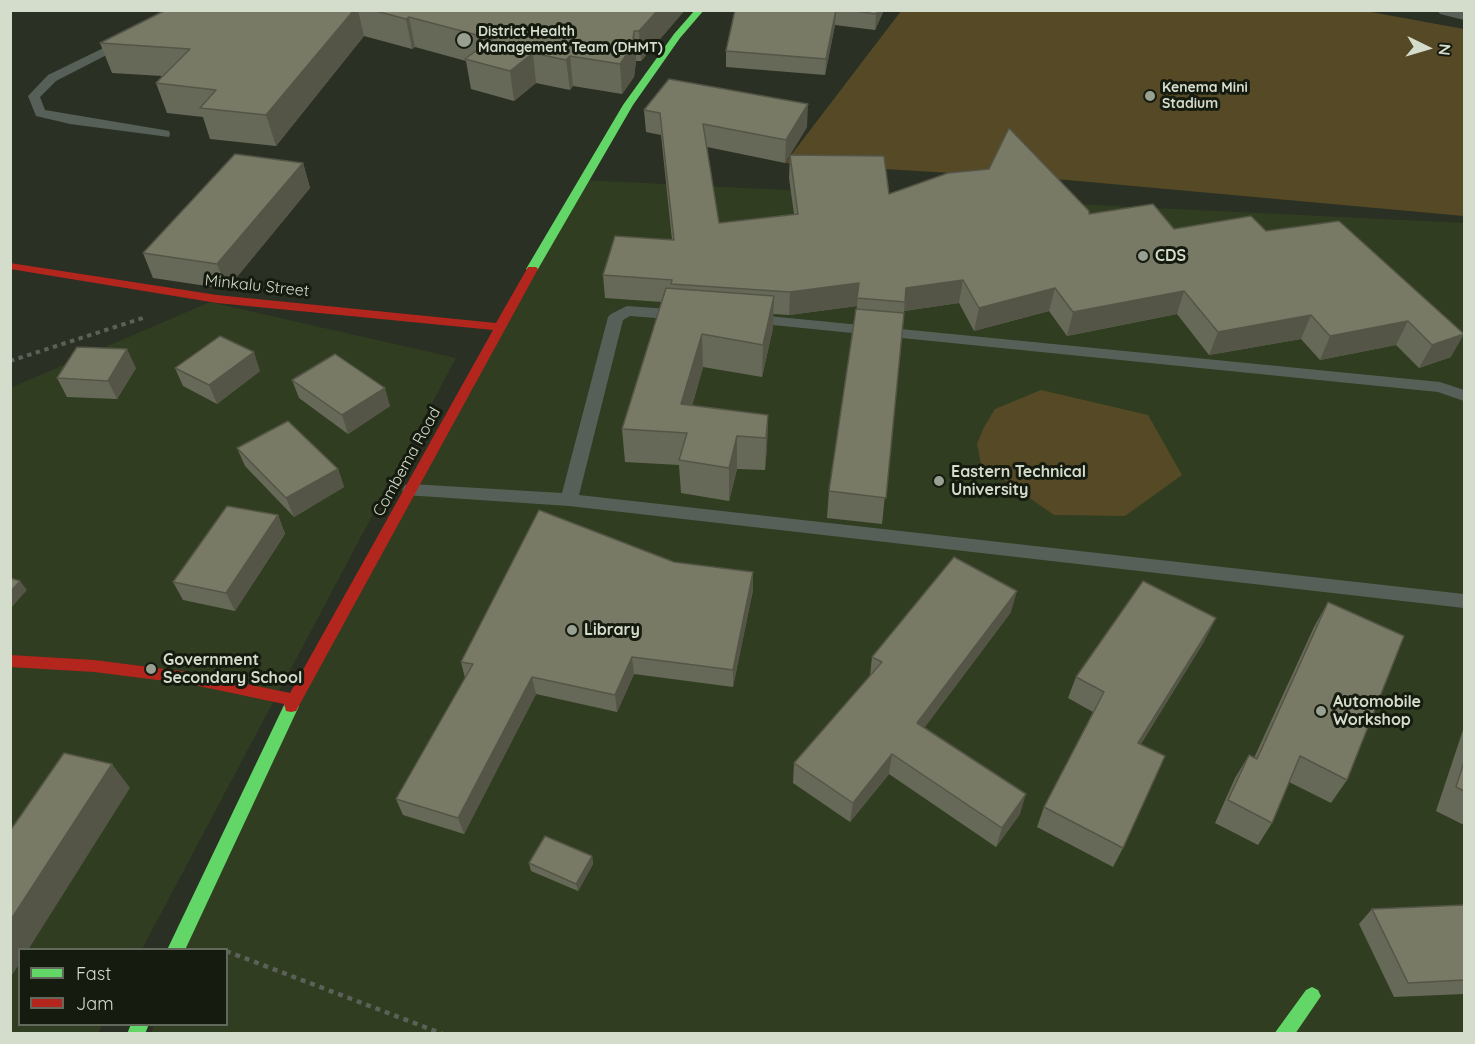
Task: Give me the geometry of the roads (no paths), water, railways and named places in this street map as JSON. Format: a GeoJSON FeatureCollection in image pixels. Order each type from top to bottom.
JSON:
{"type":"FeatureCollection","features":[{"type":"Feature","properties":{"kind":"street","name":"Combema Road"},"geometry":{"type":"LineString","coordinates":[[177,948],[294,700],[563,214],[628,105],[677,36],[700,10]]}},
{"type":"Feature","properties":{"kind":"street"},"geometry":{"type":"LineString","coordinates":[[1447,10],[1464,14]]}},
{"type":"Feature","properties":{"kind":"street","name":"Minkalu Street"},"geometry":{"type":"LineString","coordinates":[[10,266],[217,299],[501,327]]}},
{"type":"Feature","properties":{"kind":"street"},"geometry":{"type":"LineString","coordinates":[[10,661],[94,666],[189,678],[294,700]]}},
{"type":"Feature","properties":{"kind":"street"},"geometry":{"type":"LineString","coordinates":[[1283,1034],[1312,996]]}},
{"type":"Feature","properties":{"kind":"lane"},"geometry":{"type":"LineString","coordinates":[[134,37],[51,78],[33,96],[40,113],[70,120],[164,134]]}},
{"type":"Feature","properties":{"kind":"lane"},"geometry":{"type":"LineString","coordinates":[[569,500],[616,317],[627,311],[697,316]]}},
{"type":"Feature","properties":{"kind":"lane"},"geometry":{"type":"LineString","coordinates":[[733,318],[815,324],[1440,387],[1464,396]]}},
{"type":"Feature","properties":{"kind":"lane"},"geometry":{"type":"LineString","coordinates":[[411,490],[569,500],[1464,601]]}},
{"type":"Feature","properties":{"kind":"place","name":"District Health Management Team (DHMT)"},"geometry":{"type":"Point","coordinates":[464,40]}},
{"type":"Feature","properties":{"kind":"place","name":"Kenema Mini Stadium"},"geometry":{"type":"Point","coordinates":[1150,96]}},
{"type":"Feature","properties":{"kind":"place","name":"CDS"},"geometry":{"type":"Point","coordinates":[1143,256]}},
{"type":"Feature","properties":{"kind":"place","name":"Eastern Technical University"},"geometry":{"type":"Point","coordinates":[939,481]}},
{"type":"Feature","properties":{"kind":"place","name":"Library"},"geometry":{"type":"Point","coordinates":[572,630]}},
{"type":"Feature","properties":{"kind":"place","name":"Government Secondary School"},"geometry":{"type":"Point","coordinates":[151,669]}},
{"type":"Feature","properties":{"kind":"place","name":"Automobile Workshop"},"geometry":{"type":"Point","coordinates":[1321,711]}}]}
